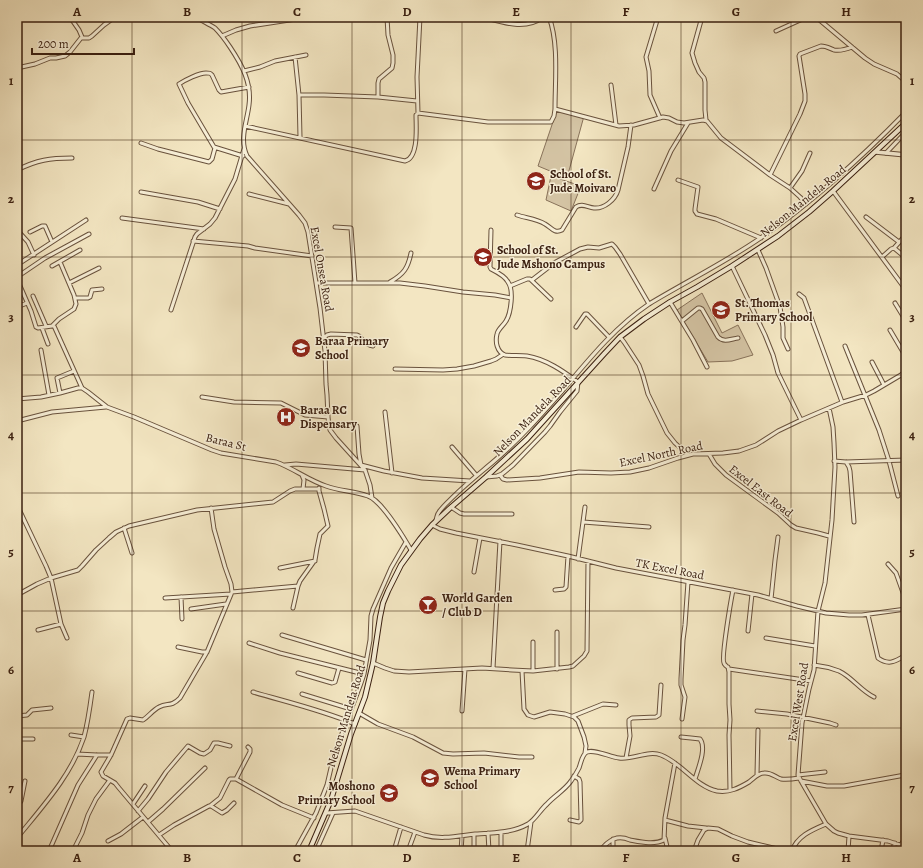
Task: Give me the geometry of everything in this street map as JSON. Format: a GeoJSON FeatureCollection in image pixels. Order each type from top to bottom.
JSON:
{"type":"FeatureCollection","features":[{"type":"Feature","properties":{"kind":"main road","name":"Nelson Mandela Road"},"geometry":{"type":"LineString","coordinates":[[310,850],[326,813],[367,687],[373,663],[377,630],[383,603],[393,580],[411,550],[436,520],[527,439],[620,337],[633,326],[670,302],[758,250],[789,228],[834,191],[906,123]]}},
{"type":"Feature","properties":{"kind":"street"},"geometry":{"type":"LineString","coordinates":[[70,17],[82,37]]}},
{"type":"Feature","properties":{"kind":"street"},"geometry":{"type":"LineString","coordinates":[[82,37],[89,38],[115,17]]}},
{"type":"Feature","properties":{"kind":"street"},"geometry":{"type":"LineString","coordinates":[[171,310],[196,234],[212,221],[235,178],[244,149],[243,142],[250,100],[249,87],[244,71],[234,54],[222,36],[214,28],[196,17]]}},
{"type":"Feature","properties":{"kind":"street"},"geometry":{"type":"LineString","coordinates":[[222,36],[250,26],[309,17]]}},
{"type":"Feature","properties":{"kind":"street"},"geometry":{"type":"LineString","coordinates":[[322,17],[331,17]]}},
{"type":"Feature","properties":{"kind":"street"},"geometry":{"type":"LineString","coordinates":[[378,97],[379,79],[392,68],[393,63],[393,55],[388,35],[387,17]]}},
{"type":"Feature","properties":{"kind":"street"},"geometry":{"type":"LineString","coordinates":[[245,126],[407,161],[411,158],[414,151],[416,115],[418,113],[417,66],[420,17]]}},
{"type":"Feature","properties":{"kind":"street"},"geometry":{"type":"LineString","coordinates":[[482,17],[525,25],[536,22],[543,17]]}},
{"type":"Feature","properties":{"kind":"street"},"geometry":{"type":"LineString","coordinates":[[418,113],[488,122],[551,122],[553,120],[555,109],[555,47],[553,29],[549,17]]}},
{"type":"Feature","properties":{"kind":"street"},"geometry":{"type":"LineString","coordinates":[[658,17],[646,57],[649,71],[650,95],[660,118]]}},
{"type":"Feature","properties":{"kind":"street"},"geometry":{"type":"LineString","coordinates":[[702,17],[692,52],[692,57],[706,82],[706,120]]}},
{"type":"Feature","properties":{"kind":"street"},"geometry":{"type":"LineString","coordinates":[[776,31],[807,17]]}},
{"type":"Feature","properties":{"kind":"street"},"geometry":{"type":"LineString","coordinates":[[816,17],[865,58],[874,64],[897,74],[906,82]]}},
{"type":"Feature","properties":{"kind":"street"},"geometry":{"type":"LineString","coordinates":[[17,68],[35,64],[50,58],[65,56],[82,37]]}},
{"type":"Feature","properties":{"kind":"street"},"geometry":{"type":"LineString","coordinates":[[770,175],[805,101],[799,54],[821,46],[838,50],[852,47]]}},
{"type":"Feature","properties":{"kind":"street"},"geometry":{"type":"LineString","coordinates":[[244,71],[275,61],[306,54]]}},
{"type":"Feature","properties":{"kind":"street"},"geometry":{"type":"LineString","coordinates":[[295,57],[299,95],[300,137]]}},
{"type":"Feature","properties":{"kind":"street"},"geometry":{"type":"LineString","coordinates":[[242,156],[215,148],[213,146],[188,103],[179,84],[198,75],[207,73],[212,75],[220,91],[222,92],[249,87]]}},
{"type":"Feature","properties":{"kind":"street"},"geometry":{"type":"LineString","coordinates":[[611,85],[616,125]]}},
{"type":"Feature","properties":{"kind":"street"},"geometry":{"type":"LineString","coordinates":[[299,95],[378,97],[417,101]]}},
{"type":"Feature","properties":{"kind":"street"},"geometry":{"type":"LineString","coordinates":[[555,109],[623,126],[660,118],[669,118],[677,122],[688,123],[706,120],[710,122],[721,138],[770,175],[790,188],[806,204]]}},
{"type":"Feature","properties":{"kind":"street"},"geometry":{"type":"LineString","coordinates":[[436,520],[438,513],[444,506],[476,475],[519,439],[609,337],[631,317],[649,304],[761,238],[795,213],[843,173],[906,112]]}},
{"type":"Feature","properties":{"kind":"street"},"geometry":{"type":"LineString","coordinates":[[654,189],[670,151],[688,123]]}},
{"type":"Feature","properties":{"kind":"street"},"geometry":{"type":"LineString","coordinates":[[517,215],[545,223],[556,232],[559,232],[562,230],[576,207],[581,205],[595,208],[607,204],[616,196],[618,190],[628,147],[630,125]]}},
{"type":"Feature","properties":{"kind":"street"},"geometry":{"type":"LineString","coordinates":[[886,153],[906,132]]}},
{"type":"Feature","properties":{"kind":"street"},"geometry":{"type":"LineString","coordinates":[[141,143],[158,149],[209,162],[212,159],[215,148]]}},
{"type":"Feature","properties":{"kind":"street","name":"Excel Onsea Road"},"geometry":{"type":"LineString","coordinates":[[244,149],[250,160],[303,220],[306,226],[326,351],[328,417],[332,432],[365,470],[370,485],[372,498]]}},
{"type":"Feature","properties":{"kind":"street"},"geometry":{"type":"LineString","coordinates":[[876,152],[906,155]]}},
{"type":"Feature","properties":{"kind":"street"},"geometry":{"type":"LineString","coordinates":[[790,188],[802,171],[810,153]]}},
{"type":"Feature","properties":{"kind":"street"},"geometry":{"type":"LineString","coordinates":[[17,170],[39,161],[72,158]]}},
{"type":"Feature","properties":{"kind":"street"},"geometry":{"type":"LineString","coordinates":[[678,180],[698,187],[695,209],[697,214],[716,219],[761,238]]}},
{"type":"Feature","properties":{"kind":"street"},"geometry":{"type":"LineString","coordinates":[[834,191],[906,290]]}},
{"type":"Feature","properties":{"kind":"street"},"geometry":{"type":"LineString","coordinates":[[141,192],[198,202],[220,208]]}},
{"type":"Feature","properties":{"kind":"street"},"geometry":{"type":"LineString","coordinates":[[249,194],[289,204]]}},
{"type":"Feature","properties":{"kind":"street"},"geometry":{"type":"LineString","coordinates":[[866,217],[899,242]]}},
{"type":"Feature","properties":{"kind":"street"},"geometry":{"type":"LineString","coordinates":[[122,218],[204,229]]}},
{"type":"Feature","properties":{"kind":"street"},"geometry":{"type":"LineString","coordinates":[[17,266],[86,220]]}},
{"type":"Feature","properties":{"kind":"street"},"geometry":{"type":"LineString","coordinates":[[30,232],[45,226],[52,242]]}},
{"type":"Feature","properties":{"kind":"street"},"geometry":{"type":"LineString","coordinates":[[335,227],[351,228],[355,283]]}},
{"type":"Feature","properties":{"kind":"street"},"geometry":{"type":"LineString","coordinates":[[486,477],[500,475],[509,469],[550,426],[576,391],[578,382],[562,370],[542,361],[528,356],[502,354],[498,350],[497,334],[509,315],[511,291],[506,280],[490,267],[491,230]]}},
{"type":"Feature","properties":{"kind":"street"},"geometry":{"type":"LineString","coordinates":[[18,231],[28,242],[34,254]]}},
{"type":"Feature","properties":{"kind":"street"},"geometry":{"type":"LineString","coordinates":[[17,399],[49,395],[82,388],[54,326],[36,328],[33,316],[17,278],[45,258],[89,234]]}},
{"type":"Feature","properties":{"kind":"street"},"geometry":{"type":"LineString","coordinates":[[882,257],[894,248],[903,238],[906,239]]}},
{"type":"Feature","properties":{"kind":"street"},"geometry":{"type":"LineString","coordinates":[[193,241],[248,246],[312,256]]}},
{"type":"Feature","properties":{"kind":"street"},"geometry":{"type":"LineString","coordinates":[[532,280],[554,263],[580,249],[588,247],[599,248],[612,244],[620,254],[649,304]]}},
{"type":"Feature","properties":{"kind":"street"},"geometry":{"type":"LineString","coordinates":[[894,248],[906,258]]}},
{"type":"Feature","properties":{"kind":"street"},"geometry":{"type":"LineString","coordinates":[[52,266],[80,250]]}},
{"type":"Feature","properties":{"kind":"street"},"geometry":{"type":"LineString","coordinates":[[758,250],[769,275],[780,307],[783,338],[788,349]]}},
{"type":"Feature","properties":{"kind":"street"},"geometry":{"type":"LineString","coordinates":[[389,283],[405,271],[411,253]]}},
{"type":"Feature","properties":{"kind":"street"},"geometry":{"type":"LineString","coordinates":[[52,326],[58,319],[74,309],[76,304],[75,298],[60,262]]}},
{"type":"Feature","properties":{"kind":"street"},"geometry":{"type":"LineString","coordinates":[[732,266],[765,335],[778,372],[801,420]]}},
{"type":"Feature","properties":{"kind":"street"},"geometry":{"type":"LineString","coordinates":[[69,283],[99,268]]}},
{"type":"Feature","properties":{"kind":"street"},"geometry":{"type":"LineString","coordinates":[[510,286],[527,279],[532,280],[551,299]]}},
{"type":"Feature","properties":{"kind":"street"},"geometry":{"type":"LineString","coordinates":[[316,283],[389,283],[416,285],[511,298]]}},
{"type":"Feature","properties":{"kind":"street"},"geometry":{"type":"LineString","coordinates":[[75,298],[88,298],[90,297],[92,290],[102,289]]}},
{"type":"Feature","properties":{"kind":"street"},"geometry":{"type":"LineString","coordinates":[[799,294],[804,298],[842,402]]}},
{"type":"Feature","properties":{"kind":"street"},"geometry":{"type":"LineString","coordinates":[[33,296],[46,326]]}},
{"type":"Feature","properties":{"kind":"street"},"geometry":{"type":"LineString","coordinates":[[670,302],[707,367]]}},
{"type":"Feature","properties":{"kind":"street"},"geometry":{"type":"LineString","coordinates":[[17,307],[27,303]]}},
{"type":"Feature","properties":{"kind":"street"},"geometry":{"type":"LineString","coordinates":[[895,303],[906,321]]}},
{"type":"Feature","properties":{"kind":"street"},"geometry":{"type":"LineString","coordinates":[[682,321],[700,308],[721,340],[738,338]]}},
{"type":"Feature","properties":{"kind":"street"},"geometry":{"type":"LineString","coordinates":[[576,328],[585,314],[587,314],[609,337]]}},
{"type":"Feature","properties":{"kind":"street"},"geometry":{"type":"LineString","coordinates":[[42,328],[48,344]]}},
{"type":"Feature","properties":{"kind":"street"},"geometry":{"type":"LineString","coordinates":[[890,330],[906,357]]}},
{"type":"Feature","properties":{"kind":"street"},"geometry":{"type":"LineString","coordinates":[[324,338],[331,334],[357,335],[366,343],[373,346]]}},
{"type":"Feature","properties":{"kind":"street"},"geometry":{"type":"LineString","coordinates":[[620,337],[639,365],[648,394],[667,433],[688,455]]}},
{"type":"Feature","properties":{"kind":"street"},"geometry":{"type":"LineString","coordinates":[[845,346],[879,430],[898,496]]}},
{"type":"Feature","properties":{"kind":"street"},"geometry":{"type":"LineString","coordinates":[[41,350],[49,395]]}},
{"type":"Feature","properties":{"kind":"street"},"geometry":{"type":"LineString","coordinates":[[395,369],[460,369],[492,361],[502,354]]}},
{"type":"Feature","properties":{"kind":"street"},"geometry":{"type":"LineString","coordinates":[[872,362],[884,385]]}},
{"type":"Feature","properties":{"kind":"street"},"geometry":{"type":"LineString","coordinates":[[60,393],[57,378],[74,371]]}},
{"type":"Feature","properties":{"kind":"street","name":"Excel North Road"},"geometry":{"type":"LineString","coordinates":[[500,475],[503,479],[507,480],[540,478],[579,472],[630,472],[649,468],[688,455],[739,451],[750,448],[778,431],[828,408],[866,395],[906,372]]}},
{"type":"Feature","properties":{"kind":"street"},"geometry":{"type":"LineString","coordinates":[[902,374],[906,382]]}},
{"type":"Feature","properties":{"kind":"street","name":"Baraa St"},"geometry":{"type":"LineString","coordinates":[[82,388],[107,407],[212,450],[276,462],[329,488],[366,495],[372,498]]}},
{"type":"Feature","properties":{"kind":"street"},"geometry":{"type":"LineString","coordinates":[[202,397],[234,402],[281,403],[305,415],[328,417]]}},
{"type":"Feature","properties":{"kind":"street"},"geometry":{"type":"LineString","coordinates":[[17,421],[52,412],[107,407]]}},
{"type":"Feature","properties":{"kind":"street"},"geometry":{"type":"LineString","coordinates":[[818,611],[825,583],[829,536],[832,520],[835,467],[834,434],[828,408]]}},
{"type":"Feature","properties":{"kind":"street"},"geometry":{"type":"LineString","coordinates":[[385,412],[392,473]]}},
{"type":"Feature","properties":{"kind":"street"},"geometry":{"type":"LineString","coordinates":[[357,426],[361,465],[392,473],[432,479],[470,481]]}},
{"type":"Feature","properties":{"kind":"street"},"geometry":{"type":"LineString","coordinates":[[452,447],[476,475]]}},
{"type":"Feature","properties":{"kind":"street","name":"Excel East Road"},"geometry":{"type":"LineString","coordinates":[[708,454],[726,475],[778,513],[791,525],[796,528],[818,532],[829,536]]}},
{"type":"Feature","properties":{"kind":"street"},"geometry":{"type":"LineString","coordinates":[[834,461],[906,460]]}},
{"type":"Feature","properties":{"kind":"street"},"geometry":{"type":"LineString","coordinates":[[846,462],[850,471],[854,522]]}},
{"type":"Feature","properties":{"kind":"street"},"geometry":{"type":"LineString","coordinates":[[284,465],[296,464],[365,470]]}},
{"type":"Feature","properties":{"kind":"street"},"geometry":{"type":"LineString","coordinates":[[302,475],[304,480],[303,489]]}},
{"type":"Feature","properties":{"kind":"street"},"geometry":{"type":"LineString","coordinates":[[293,608],[298,586],[302,577],[315,562],[320,534],[328,524],[319,489],[321,484]]}},
{"type":"Feature","properties":{"kind":"street"},"geometry":{"type":"LineString","coordinates":[[18,656],[17,595],[37,584],[82,566],[102,544],[116,532],[134,524],[197,510],[273,502],[293,489],[319,489]]}},
{"type":"Feature","properties":{"kind":"street"},"geometry":{"type":"LineString","coordinates":[[372,498],[378,503],[411,550]]}},
{"type":"Feature","properties":{"kind":"street"},"geometry":{"type":"LineString","coordinates":[[17,505],[51,578],[61,624],[67,638]]}},
{"type":"Feature","properties":{"kind":"street"},"geometry":{"type":"LineString","coordinates":[[578,559],[585,506]]}},
{"type":"Feature","properties":{"kind":"street"},"geometry":{"type":"LineString","coordinates":[[451,507],[464,514],[512,514]]}},
{"type":"Feature","properties":{"kind":"street"},"geometry":{"type":"LineString","coordinates":[[172,851],[115,783],[103,776],[100,772],[111,755],[127,719],[142,720],[159,707],[174,704],[180,698],[207,652],[227,604],[231,593],[232,584],[225,567],[214,529],[210,508]]}},
{"type":"Feature","properties":{"kind":"street"},"geometry":{"type":"LineString","coordinates":[[583,522],[649,527]]}},
{"type":"Feature","properties":{"kind":"street","name":"TK Excel Road"},"geometry":{"type":"LineString","coordinates":[[432,525],[447,531],[500,541],[616,568],[752,594],[832,614],[868,615],[906,610]]}},
{"type":"Feature","properties":{"kind":"street"},"geometry":{"type":"LineString","coordinates":[[124,528],[132,553]]}},
{"type":"Feature","properties":{"kind":"street"},"geometry":{"type":"LineString","coordinates":[[474,572],[480,538]]}},
{"type":"Feature","properties":{"kind":"street"},"geometry":{"type":"LineString","coordinates":[[771,599],[778,538]]}},
{"type":"Feature","properties":{"kind":"street"},"geometry":{"type":"LineString","coordinates":[[493,668],[500,541]]}},
{"type":"Feature","properties":{"kind":"street"},"geometry":{"type":"LineString","coordinates":[[295,851],[314,818],[327,785],[334,756],[364,674],[373,609],[391,568],[406,542]]}},
{"type":"Feature","properties":{"kind":"street"},"geometry":{"type":"LineString","coordinates":[[555,590],[564,589],[566,587],[568,556]]}},
{"type":"Feature","properties":{"kind":"street"},"geometry":{"type":"LineString","coordinates":[[373,663],[394,671],[409,672],[493,668],[533,671],[573,666],[584,656],[587,651],[588,561]]}},
{"type":"Feature","properties":{"kind":"street"},"geometry":{"type":"LineString","coordinates":[[280,568],[315,562]]}},
{"type":"Feature","properties":{"kind":"street"},"geometry":{"type":"LineString","coordinates":[[888,564],[896,573],[906,601]]}},
{"type":"Feature","properties":{"kind":"street"},"geometry":{"type":"LineString","coordinates":[[682,719],[685,697],[681,685],[681,679],[688,582]]}},
{"type":"Feature","properties":{"kind":"street"},"geometry":{"type":"LineString","coordinates":[[165,598],[298,586]]}},
{"type":"Feature","properties":{"kind":"street"},"geometry":{"type":"LineString","coordinates":[[733,590],[724,647],[724,664],[729,669],[811,681]]}},
{"type":"Feature","properties":{"kind":"street"},"geometry":{"type":"LineString","coordinates":[[748,631],[752,594]]}},
{"type":"Feature","properties":{"kind":"street"},"geometry":{"type":"LineString","coordinates":[[181,597],[182,619]]}},
{"type":"Feature","properties":{"kind":"street"},"geometry":{"type":"LineString","coordinates":[[191,609],[227,604]]}},
{"type":"Feature","properties":{"kind":"street","name":"Excel West Road"},"geometry":{"type":"LineString","coordinates":[[799,778],[803,717],[814,664],[818,611]]}},
{"type":"Feature","properties":{"kind":"street"},"geometry":{"type":"LineString","coordinates":[[868,615],[878,658],[891,662],[906,655]]}},
{"type":"Feature","properties":{"kind":"street"},"geometry":{"type":"LineString","coordinates":[[38,630],[61,624]]}},
{"type":"Feature","properties":{"kind":"street"},"geometry":{"type":"LineString","coordinates":[[557,632],[557,669]]}},
{"type":"Feature","properties":{"kind":"street"},"geometry":{"type":"LineString","coordinates":[[282,635],[366,660]]}},
{"type":"Feature","properties":{"kind":"street"},"geometry":{"type":"LineString","coordinates":[[766,638],[815,646]]}},
{"type":"Feature","properties":{"kind":"street"},"geometry":{"type":"LineString","coordinates":[[532,642],[533,671]]}},
{"type":"Feature","properties":{"kind":"street"},"geometry":{"type":"LineString","coordinates":[[249,643],[280,653],[364,674]]}},
{"type":"Feature","properties":{"kind":"street"},"geometry":{"type":"LineString","coordinates":[[178,647],[207,652]]}},
{"type":"Feature","properties":{"kind":"street"},"geometry":{"type":"LineString","coordinates":[[814,664],[839,671],[866,693],[874,697]]}},
{"type":"Feature","properties":{"kind":"street"},"geometry":{"type":"LineString","coordinates":[[298,672],[332,683],[335,682],[339,668]]}},
{"type":"Feature","properties":{"kind":"street"},"geometry":{"type":"LineString","coordinates":[[462,711],[465,669]]}},
{"type":"Feature","properties":{"kind":"street"},"geometry":{"type":"LineString","coordinates":[[729,669],[730,790]]}},
{"type":"Feature","properties":{"kind":"street"},"geometry":{"type":"LineString","coordinates":[[522,671],[524,709],[527,713],[534,717],[550,712],[573,716],[603,704],[616,705]]}},
{"type":"Feature","properties":{"kind":"street"},"geometry":{"type":"LineString","coordinates":[[626,758],[630,736],[629,720],[632,718],[658,717],[660,714],[661,685]]}},
{"type":"Feature","properties":{"kind":"street"},"geometry":{"type":"LineString","coordinates":[[17,838],[49,799],[77,754],[84,737],[92,692]]}},
{"type":"Feature","properties":{"kind":"street"},"geometry":{"type":"LineString","coordinates":[[253,692],[310,708],[355,724]]}},
{"type":"Feature","properties":{"kind":"street"},"geometry":{"type":"LineString","coordinates":[[302,694],[351,709]]}},
{"type":"Feature","properties":{"kind":"street"},"geometry":{"type":"LineString","coordinates":[[17,716],[27,715],[33,709],[51,708]]}},
{"type":"Feature","properties":{"kind":"street"},"geometry":{"type":"LineString","coordinates":[[757,711],[787,714],[836,725]]}},
{"type":"Feature","properties":{"kind":"street"},"geometry":{"type":"LineString","coordinates":[[359,713],[378,724],[413,737],[443,753],[484,753],[532,757]]}},
{"type":"Feature","properties":{"kind":"street"},"geometry":{"type":"LineString","coordinates":[[326,813],[358,812],[432,837],[446,838],[517,829],[531,822],[542,808],[571,781],[578,769],[585,753],[586,746],[578,721],[573,716]]}},
{"type":"Feature","properties":{"kind":"street"},"geometry":{"type":"LineString","coordinates":[[757,775],[758,730]]}},
{"type":"Feature","properties":{"kind":"street"},"geometry":{"type":"LineString","coordinates":[[71,736],[84,737]]}},
{"type":"Feature","properties":{"kind":"street"},"geometry":{"type":"LineString","coordinates":[[681,737],[700,740],[702,743],[702,757],[695,779]]}},
{"type":"Feature","properties":{"kind":"street"},"geometry":{"type":"LineString","coordinates":[[17,738],[33,739]]}},
{"type":"Feature","properties":{"kind":"street"},"geometry":{"type":"LineString","coordinates":[[138,811],[188,746],[204,754],[210,750],[214,743],[230,746]]}},
{"type":"Feature","properties":{"kind":"street"},"geometry":{"type":"LineString","coordinates":[[236,779],[250,752],[248,747]]}},
{"type":"Feature","properties":{"kind":"street"},"geometry":{"type":"LineString","coordinates":[[585,753],[592,752],[617,758],[658,754],[675,763],[704,785],[711,789],[721,791],[737,788],[762,773],[768,773],[782,779],[799,778],[825,772]]}},
{"type":"Feature","properties":{"kind":"street"},"geometry":{"type":"LineString","coordinates":[[77,754],[97,756],[111,755]]}},
{"type":"Feature","properties":{"kind":"street"},"geometry":{"type":"LineString","coordinates":[[49,851],[78,785],[97,756]]}},
{"type":"Feature","properties":{"kind":"street"},"geometry":{"type":"LineString","coordinates":[[668,851],[665,838],[665,820],[675,763]]}},
{"type":"Feature","properties":{"kind":"street"},"geometry":{"type":"LineString","coordinates":[[148,822],[205,768]]}},
{"type":"Feature","properties":{"kind":"street"},"geometry":{"type":"LineString","coordinates":[[799,778],[827,786],[838,786],[905,775]]}},
{"type":"Feature","properties":{"kind":"street"},"geometry":{"type":"LineString","coordinates":[[570,820],[579,822],[582,818],[580,780],[574,776]]}},
{"type":"Feature","properties":{"kind":"street"},"geometry":{"type":"LineString","coordinates":[[799,778],[826,824],[834,831],[849,836],[883,840],[906,847]]}},
{"type":"Feature","properties":{"kind":"street"},"geometry":{"type":"LineString","coordinates":[[159,835],[174,825],[210,806],[220,798],[230,779],[236,779],[282,805],[314,818]]}},
{"type":"Feature","properties":{"kind":"street"},"geometry":{"type":"LineString","coordinates":[[74,851],[96,799],[110,780]]}},
{"type":"Feature","properties":{"kind":"street"},"geometry":{"type":"LineString","coordinates":[[17,807],[21,801],[25,781]]}},
{"type":"Feature","properties":{"kind":"street"},"geometry":{"type":"LineString","coordinates":[[133,804],[145,786]]}},
{"type":"Feature","properties":{"kind":"street"},"geometry":{"type":"LineString","coordinates":[[210,806],[222,813],[234,803]]}},
{"type":"Feature","properties":{"kind":"street"},"geometry":{"type":"LineString","coordinates":[[316,851],[333,812]]}},
{"type":"Feature","properties":{"kind":"street"},"geometry":{"type":"LineString","coordinates":[[108,841],[121,834],[143,817]]}},
{"type":"Feature","properties":{"kind":"street"},"geometry":{"type":"LineString","coordinates":[[665,820],[684,826],[718,829],[748,842],[786,851]]}},
{"type":"Feature","properties":{"kind":"street"},"geometry":{"type":"LineString","coordinates":[[527,851],[531,822]]}},
{"type":"Feature","properties":{"kind":"street"},"geometry":{"type":"LineString","coordinates":[[792,851],[794,844],[802,836],[826,824]]}},
{"type":"Feature","properties":{"kind":"street"},"geometry":{"type":"LineString","coordinates":[[394,851],[401,827]]}},
{"type":"Feature","properties":{"kind":"street"},"geometry":{"type":"LineString","coordinates":[[694,851],[698,840],[706,828]]}},
{"type":"Feature","properties":{"kind":"street"},"geometry":{"type":"LineString","coordinates":[[408,851],[415,832]]}},
{"type":"Feature","properties":{"kind":"street"},"geometry":{"type":"LineString","coordinates":[[501,832],[501,851]]}},
{"type":"Feature","properties":{"kind":"street"},"geometry":{"type":"LineString","coordinates":[[488,833],[489,851]]}},
{"type":"Feature","properties":{"kind":"street"},"geometry":{"type":"LineString","coordinates":[[474,834],[474,851]]}},
{"type":"Feature","properties":{"kind":"street"},"geometry":{"type":"LineString","coordinates":[[461,851],[462,836]]}},
{"type":"Feature","properties":{"kind":"street"},"geometry":{"type":"LineString","coordinates":[[848,851],[849,836]]}},
{"type":"Feature","properties":{"kind":"street"},"geometry":{"type":"LineString","coordinates":[[901,845],[906,836]]}},
{"type":"Feature","properties":{"kind":"street"},"geometry":{"type":"LineString","coordinates":[[600,851],[613,839],[622,838],[652,843],[662,841],[665,838]]}},
{"type":"Feature","properties":{"kind":"street"},"geometry":{"type":"LineString","coordinates":[[612,851],[613,839]]}},
{"type":"Feature","properties":{"kind":"street"},"geometry":{"type":"LineString","coordinates":[[881,851],[883,840]]}},
{"type":"Feature","properties":{"kind":"street"},"geometry":{"type":"LineString","coordinates":[[892,851],[895,843]]}},
{"type":"Feature","properties":{"kind":"shaded area"},"geometry":{"type":"Polygon","coordinates":[[[557,110],[584,116],[567,178],[538,166],[557,110]]]}},
{"type":"Feature","properties":{"kind":"shaded area"},"geometry":{"type":"Polygon","coordinates":[[[551,176],[581,186],[571,211],[546,200],[551,176]]]}},
{"type":"Feature","properties":{"kind":"shaded area"},"geometry":{"type":"Polygon","coordinates":[[[702,293],[722,333],[738,325],[753,355],[732,361],[708,362],[677,310],[702,293]]]}},
{"type":"Feature","properties":{"kind":"place","name":"School of St. Jude Moivaro"},"geometry":{"type":"Point","coordinates":[536,181]}},
{"type":"Feature","properties":{"kind":"place","name":"School of St. Jude Mshono Campus"},"geometry":{"type":"Point","coordinates":[483,257]}},
{"type":"Feature","properties":{"kind":"place","name":"St. Thomas Primary School"},"geometry":{"type":"Point","coordinates":[721,310]}},
{"type":"Feature","properties":{"kind":"place","name":"Baraa Primary School"},"geometry":{"type":"Point","coordinates":[301,348]}},
{"type":"Feature","properties":{"kind":"place","name":"Baraa RC Dispensary"},"geometry":{"type":"Point","coordinates":[286,417]}},
{"type":"Feature","properties":{"kind":"place","name":"World Garden / Club D"},"geometry":{"type":"Point","coordinates":[428,605]}},
{"type":"Feature","properties":{"kind":"place","name":"Wema Primary School"},"geometry":{"type":"Point","coordinates":[430,778]}},
{"type":"Feature","properties":{"kind":"place","name":"Moshono Primary School"},"geometry":{"type":"Point","coordinates":[389,793]}}]}
